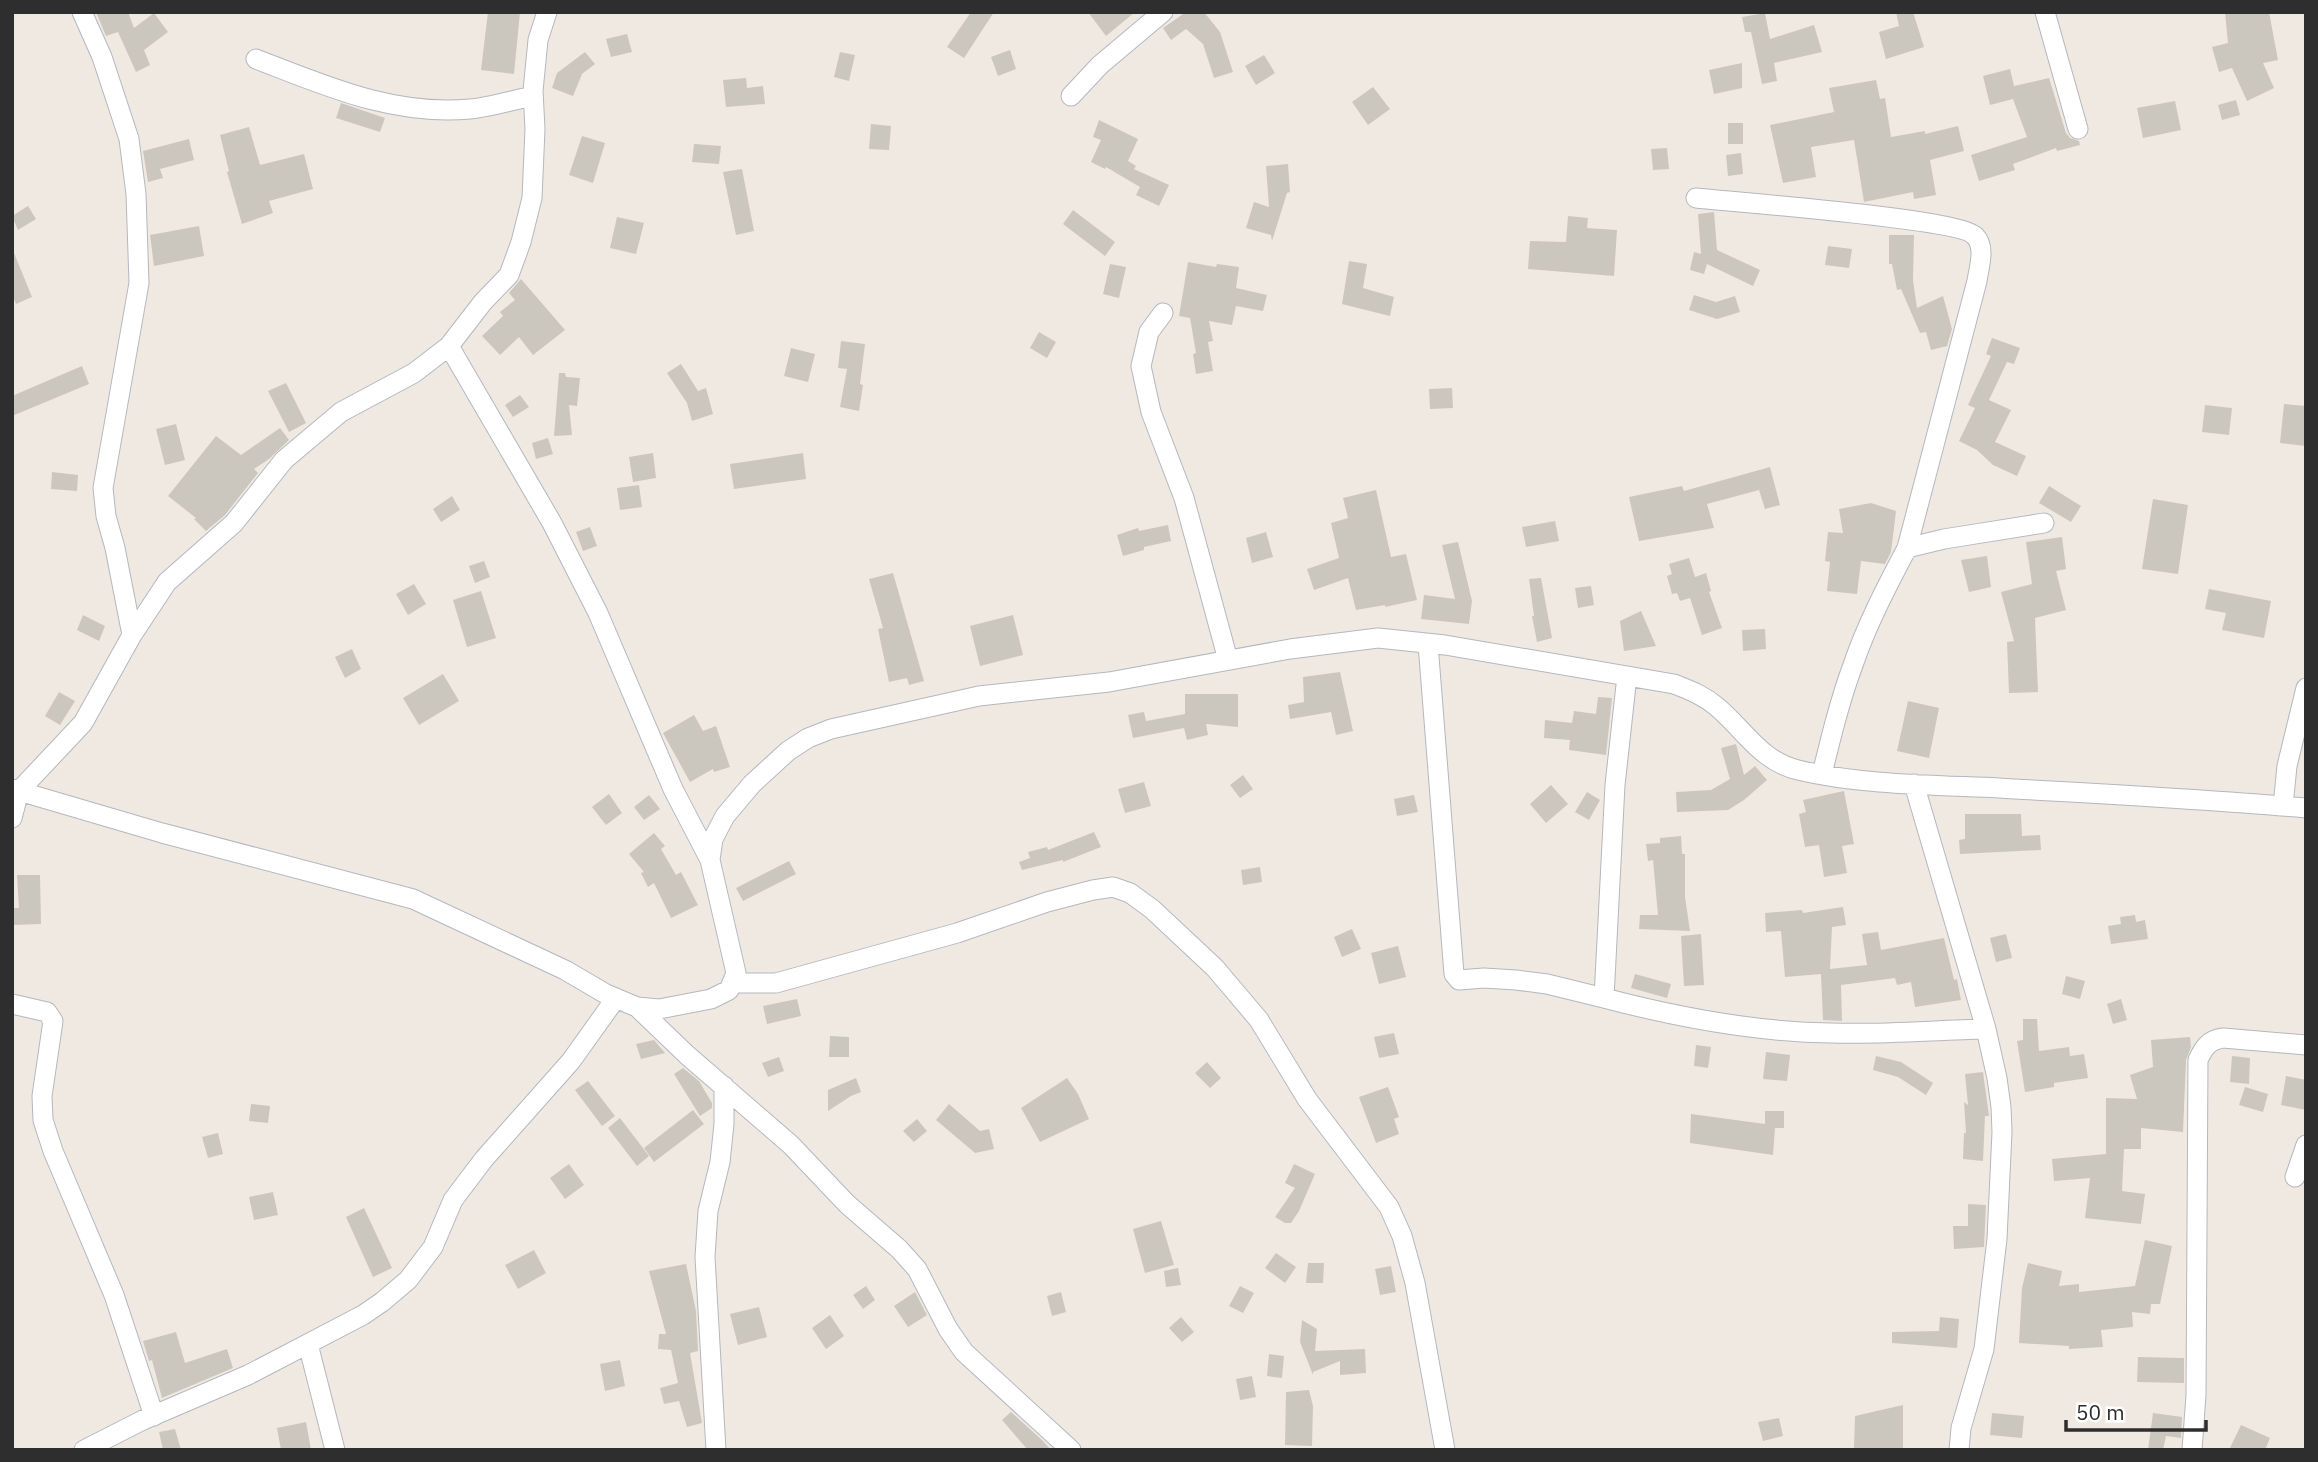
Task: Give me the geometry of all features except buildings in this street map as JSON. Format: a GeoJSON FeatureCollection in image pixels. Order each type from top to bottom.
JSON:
{"type":"FeatureCollection","features":[{"type":"Feature","properties":{"kind":"street"},"geometry":{"type":"LineString","coordinates":[[82,12],[102,57],[129,139],[136,194],[139,283],[103,488],[106,516],[132,635]]}},
{"type":"Feature","properties":{"kind":"street"},"geometry":{"type":"LineString","coordinates":[[12,818],[16,790],[83,723],[132,635],[167,582],[234,523],[284,460],[341,412],[414,373],[449,346],[483,302],[509,275],[533,198],[533,96],[538,40],[547,12]]}},
{"type":"Feature","properties":{"kind":"street"},"geometry":{"type":"LineString","coordinates":[[1071,96],[1100,65],[1163,12]]}},
{"type":"Feature","properties":{"kind":"street"},"geometry":{"type":"LineString","coordinates":[[2045,12],[2078,129]]}},
{"type":"Feature","properties":{"kind":"street"},"geometry":{"type":"LineString","coordinates":[[256,59],[358,97],[420,110],[471,109],[533,96]]}},
{"type":"Feature","properties":{"kind":"street"},"geometry":{"type":"LineString","coordinates":[[1696,198],[1925,222],[1969,231],[1982,246],[1977,281],[1907,548],[1887,584],[1853,663],[1822,774]]}},
{"type":"Feature","properties":{"kind":"street"},"geometry":{"type":"LineString","coordinates":[[1163,313],[1149,332],[1141,366],[1151,412],[1184,498],[1228,660]]}},
{"type":"Feature","properties":{"kind":"street"},"geometry":{"type":"LineString","coordinates":[[16,790],[162,833],[413,899],[565,970],[606,995],[637,1007],[659,1009],[711,999],[729,990],[736,973],[710,860],[673,789],[597,613],[552,523],[449,346]]}},
{"type":"Feature","properties":{"kind":"street"},"geometry":{"type":"LineString","coordinates":[[1907,548],[1944,539],[2043,523]]}},
{"type":"Feature","properties":{"kind":"street"},"geometry":{"type":"LineString","coordinates":[[710,860],[713,839],[725,816],[752,784],[788,751],[808,738],[831,729],[979,696],[1109,682],[1228,660],[1378,638],[1674,684],[1692,691],[1718,707],[1765,754],[1797,770],[1914,784],[2205,799],[2306,808]]}},
{"type":"Feature","properties":{"kind":"street"},"geometry":{"type":"LineString","coordinates":[[1428,644],[1454,974],[1459,980],[1516,980],[1651,1010],[1743,1025],[1830,1034],[1986,1029]]}},
{"type":"Feature","properties":{"kind":"street"},"geometry":{"type":"LineString","coordinates":[[1604,998],[1615,785],[1627,676]]}},
{"type":"Feature","properties":{"kind":"street"},"geometry":{"type":"LineString","coordinates":[[2283,806],[2287,766],[2306,688]]}},
{"type":"Feature","properties":{"kind":"street"},"geometry":{"type":"LineString","coordinates":[[1914,784],[1986,1029],[2001,1107],[1997,1239],[1984,1349],[1961,1428],[1959,1450]]}},
{"type":"Feature","properties":{"kind":"street"},"geometry":{"type":"LineString","coordinates":[[734,983],[776,983],[957,933],[1047,902],[1093,890],[1113,887],[1130,893],[1152,909],[1215,968],[1259,1020],[1307,1099],[1389,1207],[1402,1236],[1415,1283],[1445,1450]]}},
{"type":"Feature","properties":{"kind":"street"},"geometry":{"type":"LineString","coordinates":[[84,1450],[153,1416],[248,1375],[383,1302],[408,1280],[433,1247],[453,1200],[484,1158],[571,1061],[616,999]]}},
{"type":"Feature","properties":{"kind":"street"},"geometry":{"type":"LineString","coordinates":[[12,1004],[47,1012],[53,1021],[42,1096],[43,1120],[58,1163],[114,1295],[153,1416]]}},
{"type":"Feature","properties":{"kind":"street"},"geometry":{"type":"LineString","coordinates":[[637,1007],[687,1055],[791,1145],[847,1204],[899,1249],[917,1269],[942,1319],[964,1352],[1070,1450]]}},
{"type":"Feature","properties":{"kind":"street"},"geometry":{"type":"LineString","coordinates":[[2192,1450],[2196,1395],[2198,1060],[2203,1048],[2211,1041],[2223,1038],[2306,1045]]}},
{"type":"Feature","properties":{"kind":"street"},"geometry":{"type":"LineString","coordinates":[[716,1450],[705,1257],[708,1210],[722,1150],[724,1086]]}},
{"type":"Feature","properties":{"kind":"street"},"geometry":{"type":"LineString","coordinates":[[2295,1177],[2306,1146]]}},
{"type":"Feature","properties":{"kind":"street"},"geometry":{"type":"LineString","coordinates":[[308,1344],[335,1450]]}}]}
